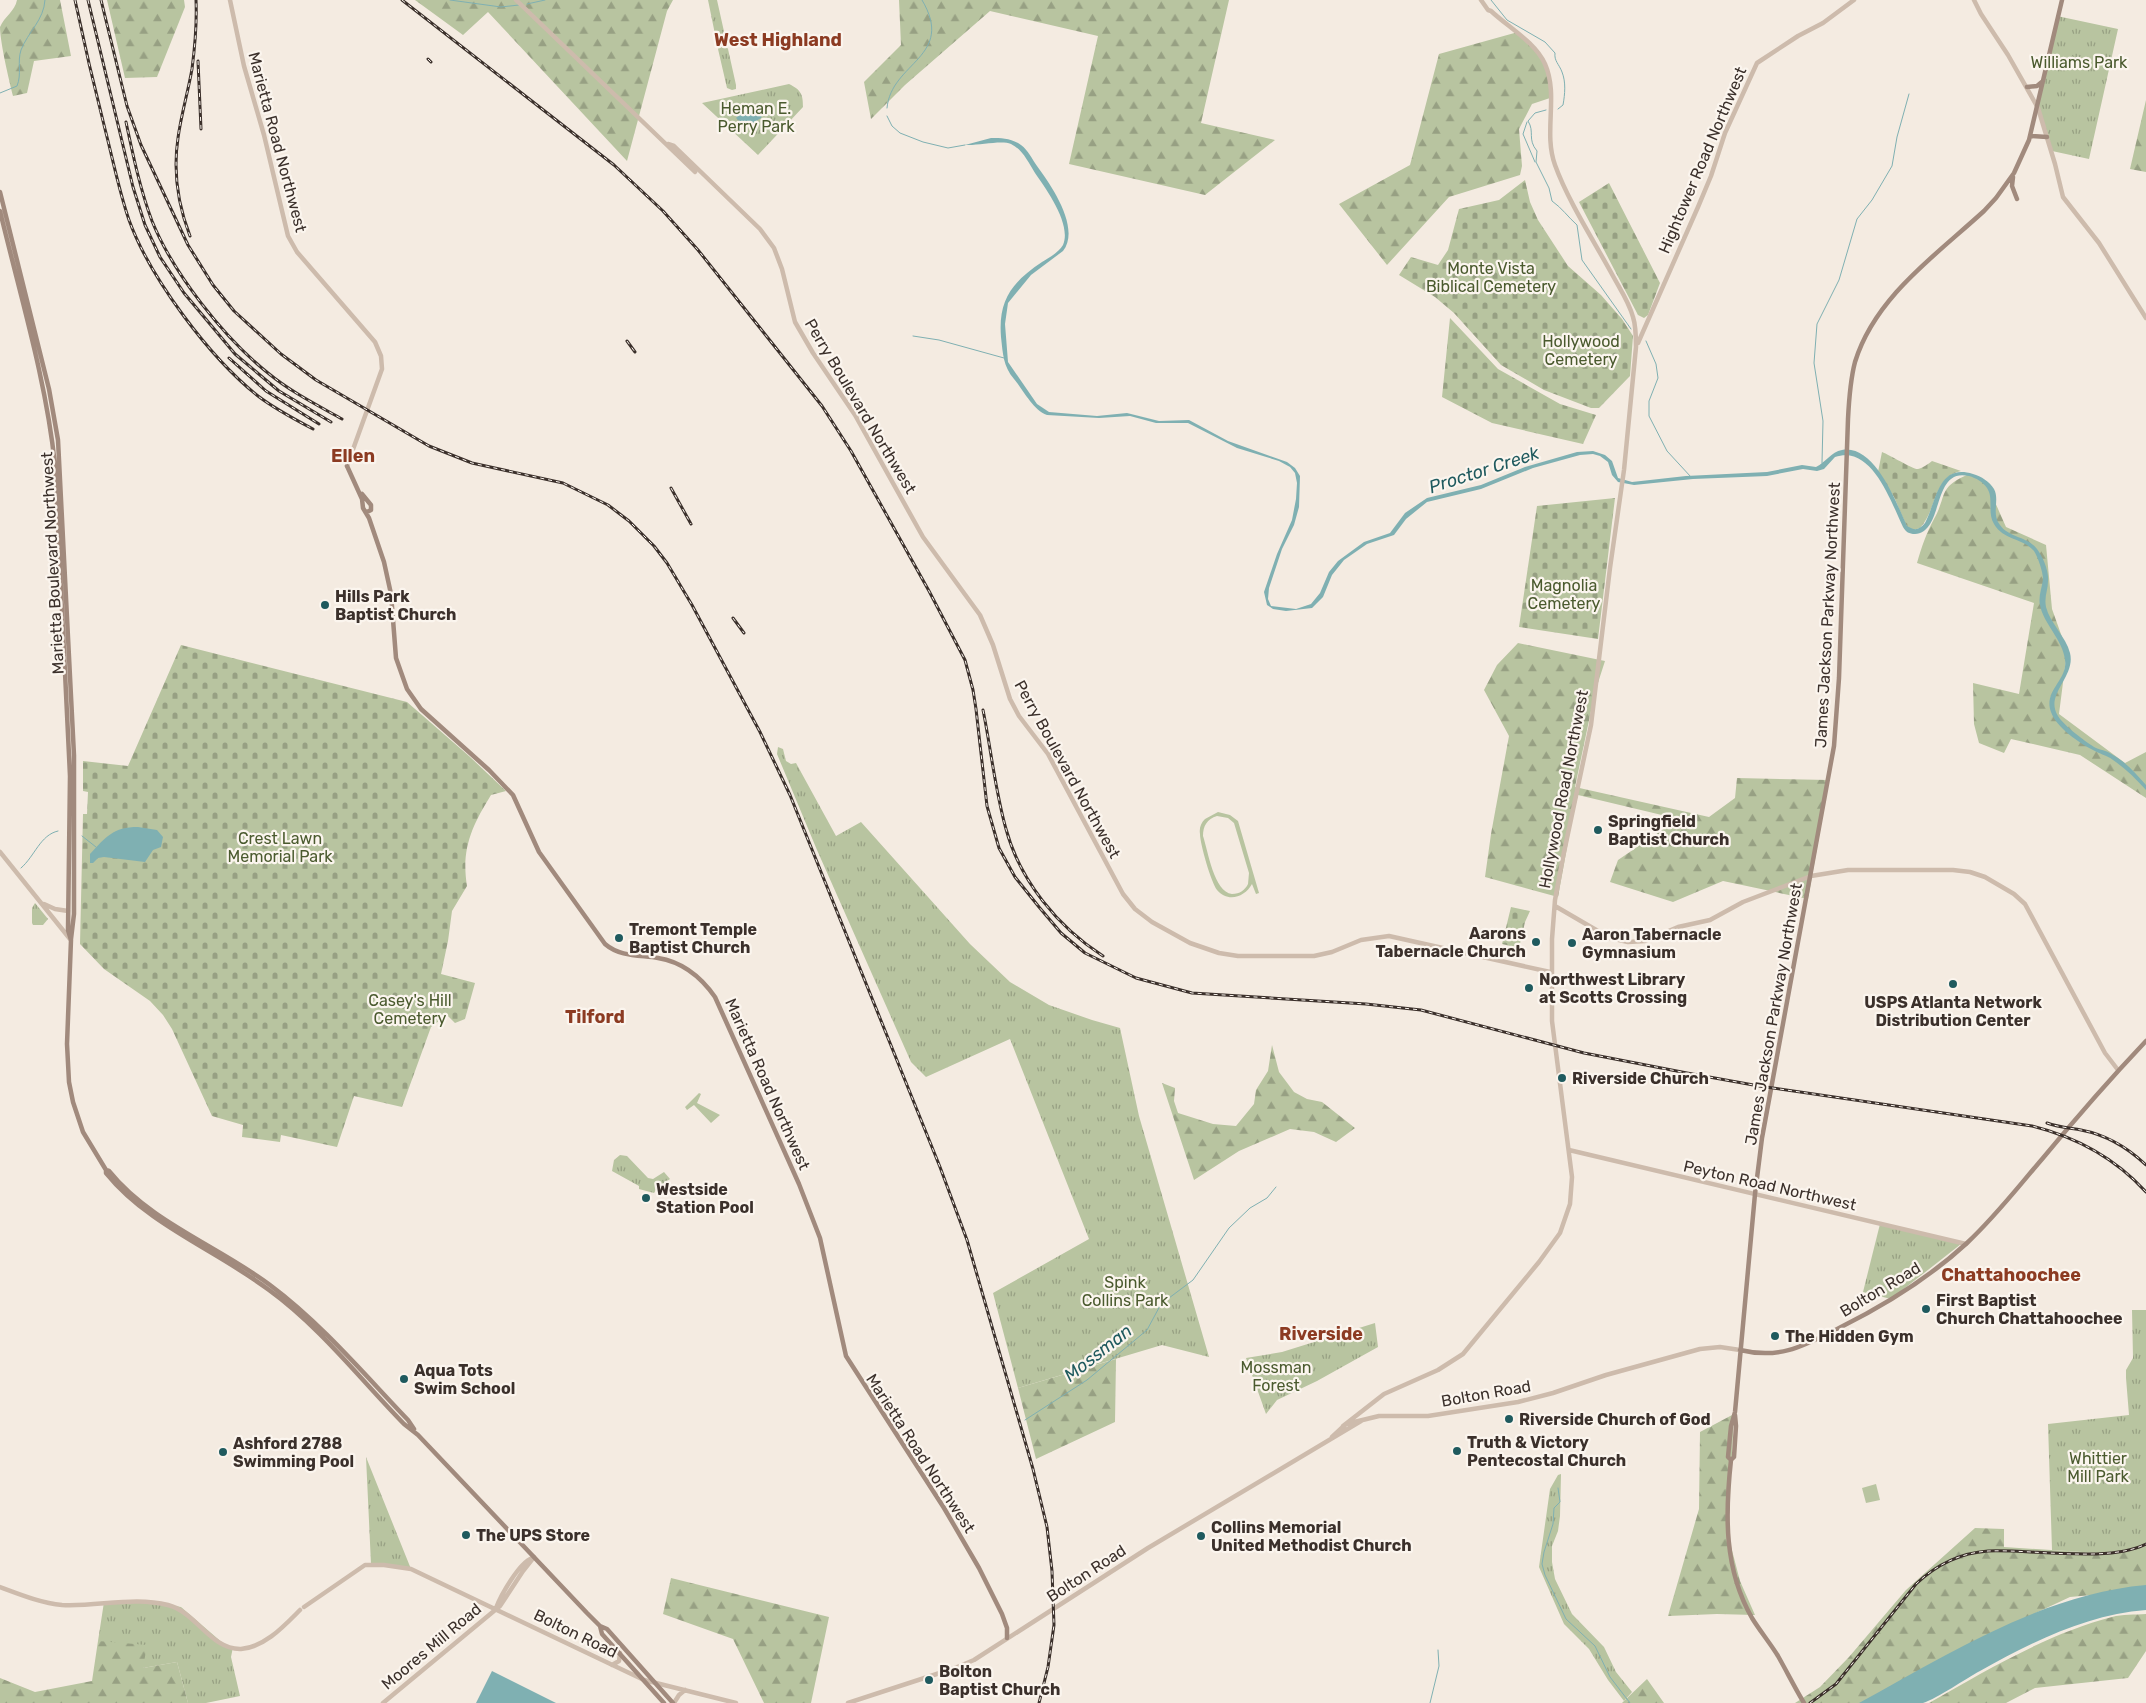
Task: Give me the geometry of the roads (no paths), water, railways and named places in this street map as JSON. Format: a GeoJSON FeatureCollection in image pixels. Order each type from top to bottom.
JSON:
{"type":"FeatureCollection","features":[{"type":"Feature","properties":{"kind":"main road","name":"James Jackson Parkway Northwest"},"geometry":{"type":"LineString","coordinates":[[1804,1703],[1780,1660],[1752,1618],[1734,1575],[1726,1524],[1731,1460],[1734,1457],[1735,1412],[1755,1194],[1775,1071],[1829,778],[1837,714],[1851,379],[1863,342],[1875,318],[1901,287],[1991,204],[2014,173],[2030,136],[2038,108],[2062,0]]}},
{"type":"Feature","properties":{"kind":"main road"},"geometry":{"type":"LineString","coordinates":[[2027,87],[2036,86],[2044,80]]}},
{"type":"Feature","properties":{"kind":"main road"},"geometry":{"type":"LineString","coordinates":[[2030,136],[2047,138]]}},
{"type":"Feature","properties":{"kind":"main road"},"geometry":{"type":"LineString","coordinates":[[2014,173],[2012,186],[2017,200]]}},
{"type":"Feature","properties":{"kind":"main road","name":"Marietta Boulevard Northwest"},"geometry":{"type":"LineString","coordinates":[[0,192],[49,389],[58,440],[74,770],[74,922],[70,940]]}},
{"type":"Feature","properties":{"kind":"main road"},"geometry":{"type":"LineString","coordinates":[[0,211],[42,381],[53,447],[70,776],[68,911],[70,940],[66,1053],[73,1102],[83,1132],[106,1170],[106,1174],[118,1188],[140,1207],[245,1272],[285,1302],[315,1330],[404,1424],[415,1431],[600,1626],[607,1629],[673,1703]]}},
{"type":"Feature","properties":{"kind":"main road","name":"Marietta Road Northwest"},"geometry":{"type":"LineString","coordinates":[[348,465],[359,492],[366,503],[363,508],[368,512],[384,562],[391,594],[397,663],[414,699],[438,725],[510,791],[522,812],[539,852],[605,944],[620,952],[659,958],[677,964],[698,976],[716,997],[799,1184],[820,1238],[846,1356],[944,1508],[973,1558],[1002,1614],[1007,1628],[1007,1638]]}},
{"type":"Feature","properties":{"kind":"main road","name":"Bolton Road"},"geometry":{"type":"LineString","coordinates":[[1740,1350],[1766,1354],[1786,1352],[1803,1346],[1891,1301],[1934,1271],[1966,1244],[1998,1211],[2078,1115],[2146,1041]]}},
{"type":"Feature","properties":{"kind":"main road"},"geometry":{"type":"LineString","coordinates":[[600,1626],[602,1634],[664,1703]]}},
{"type":"Feature","properties":{"kind":"street","name":"Marietta Road Northwest"},"geometry":{"type":"LineString","coordinates":[[230,0],[248,81],[264,134],[288,236],[297,252],[375,342],[380,351],[382,369],[348,465]]}},
{"type":"Feature","properties":{"kind":"street","name":"Perry Boulevard Northwest"},"geometry":{"type":"LineString","coordinates":[[516,0],[668,144],[677,155],[763,234],[774,248],[782,269],[795,322],[813,353],[856,415],[923,537],[980,615],[993,645],[1010,699],[1019,716],[1048,754],[1123,894],[1135,909],[1152,922],[1188,942],[1219,953],[1238,956],[1314,956],[1332,952],[1361,940],[1389,936],[1550,972]]}},
{"type":"Feature","properties":{"kind":"street","name":"Hollywood Road Northwest"},"geometry":{"type":"LineString","coordinates":[[1343,1426],[1384,1394],[1438,1370],[1463,1354],[1539,1262],[1560,1233],[1568,1215],[1572,1195],[1569,1150],[1554,1034],[1550,972],[1555,906],[1563,857],[1588,745],[1627,445],[1636,347],[1633,317],[1625,298],[1568,194],[1553,160],[1549,129],[1551,90],[1545,65],[1539,54],[1488,10],[1480,0]]}},
{"type":"Feature","properties":{"kind":"street","name":"Hightower Road Northwest"},"geometry":{"type":"LineString","coordinates":[[1636,347],[1698,208],[1725,133],[1757,63],[1839,12],[1854,0]]}},
{"type":"Feature","properties":{"kind":"street"},"geometry":{"type":"LineString","coordinates":[[1974,0],[2038,108],[2063,197],[2099,243],[2146,318]]}},
{"type":"Feature","properties":{"kind":"street"},"geometry":{"type":"LineString","coordinates":[[1633,317],[1646,323]]}},
{"type":"Feature","properties":{"kind":"street"},"geometry":{"type":"LineString","coordinates":[[0,852],[70,940]]}},
{"type":"Feature","properties":{"kind":"street"},"geometry":{"type":"LineString","coordinates":[[1555,906],[1610,938],[1637,942],[1678,928],[1710,920],[1743,902],[1811,876],[1860,870],[1962,870],[1985,877],[2014,894],[2029,910],[2105,1053],[2118,1070]]}},
{"type":"Feature","properties":{"kind":"street"},"geometry":{"type":"LineString","coordinates":[[40,902],[55,909],[68,911]]}},
{"type":"Feature","properties":{"kind":"street","name":"Peyton Road Northwest"},"geometry":{"type":"LineString","coordinates":[[1569,1150],[1966,1244]]}},
{"type":"Feature","properties":{"kind":"street","name":"Bolton Road"},"geometry":{"type":"LineString","coordinates":[[1327,1441],[1343,1426],[1382,1415],[1428,1416],[1514,1403],[1700,1349],[1720,1347],[1740,1350]]}},
{"type":"Feature","properties":{"kind":"street","name":"Hollywood Road Northwest"},"geometry":{"type":"LineString","coordinates":[[1336,1436],[1357,1414]]}},
{"type":"Feature","properties":{"kind":"street","name":"Bolton Road"},"geometry":{"type":"LineString","coordinates":[[848,1703],[967,1664],[1148,1548],[1362,1421]]}},
{"type":"Feature","properties":{"kind":"street","name":"Moores Mill Road"},"geometry":{"type":"LineString","coordinates":[[383,1703],[496,1608],[518,1572],[527,1560],[534,1557]]}},
{"type":"Feature","properties":{"kind":"street","name":"Bolton Road"},"geometry":{"type":"LineString","coordinates":[[0,1587],[57,1604],[140,1602],[166,1604],[187,1613],[224,1645],[239,1649],[264,1642],[302,1608],[365,1565],[384,1564],[411,1568],[644,1680],[736,1703]]}},
{"type":"Feature","properties":{"kind":"street"},"geometry":{"type":"LineString","coordinates":[[612,1665],[619,1661],[620,1653]]}},
{"type":"Feature","properties":{"kind":"street"},"geometry":{"type":"LineString","coordinates":[[673,1703],[685,1690]]}},
{"type":"Feature","properties":{"kind":"water"},"geometry":{"type":"Polygon","coordinates":[[[756,111],[762,115],[761,118],[746,127],[736,118],[740,114],[756,111]]]}},
{"type":"Feature","properties":{"kind":"water"},"geometry":{"type":"Polygon","coordinates":[[[991,138],[1010,140],[1026,149],[1056,195],[1066,219],[1068,231],[1068,242],[1063,251],[1031,275],[1008,303],[1005,324],[1008,362],[1037,404],[1049,412],[1097,416],[1127,413],[1159,421],[1189,420],[1228,441],[1287,462],[1295,468],[1300,476],[1299,507],[1294,525],[1282,549],[1269,588],[1268,599],[1271,606],[1296,609],[1311,604],[1320,593],[1329,572],[1338,561],[1364,542],[1390,533],[1405,513],[1427,498],[1481,485],[1525,467],[1577,452],[1593,451],[1605,455],[1612,461],[1618,478],[1632,482],[1686,476],[1767,472],[1802,465],[1816,467],[1838,451],[1854,451],[1865,456],[1883,478],[1907,526],[1912,529],[1919,528],[1925,523],[1936,494],[1946,479],[1952,474],[1961,472],[1973,474],[1985,480],[1994,489],[1996,493],[1996,516],[2000,525],[2008,532],[2033,545],[2045,564],[2048,573],[2046,607],[2068,647],[2071,662],[2055,700],[2058,716],[2070,729],[2087,742],[2118,758],[2127,765],[2146,785],[2146,790],[2117,763],[2075,739],[2054,718],[2049,705],[2050,698],[2063,674],[2065,660],[2061,646],[2040,605],[2043,579],[2040,565],[2034,551],[2002,533],[1994,524],[1987,488],[1969,476],[1957,476],[1949,481],[1943,490],[1931,523],[1924,531],[1913,534],[1903,527],[1886,490],[1870,467],[1860,459],[1848,455],[1835,457],[1824,469],[1817,471],[1803,469],[1767,476],[1693,479],[1634,485],[1618,482],[1612,475],[1608,462],[1600,456],[1593,454],[1580,455],[1533,468],[1481,489],[1427,502],[1406,519],[1394,535],[1367,544],[1344,560],[1332,575],[1323,597],[1312,608],[1286,611],[1273,609],[1267,605],[1264,592],[1277,554],[1292,520],[1297,483],[1295,473],[1290,467],[1279,461],[1237,448],[1188,423],[1156,423],[1130,416],[1099,418],[1047,415],[1033,405],[1010,374],[1004,360],[1001,337],[1002,312],[1005,302],[1009,293],[1023,277],[1059,250],[1063,245],[1065,237],[1061,217],[1051,197],[1019,150],[1007,143],[965,145],[991,138]]]}},
{"type":"Feature","properties":{"kind":"water"},"geometry":{"type":"Polygon","coordinates":[[[129,827],[157,830],[163,837],[161,847],[153,850],[145,862],[104,857],[90,863],[90,854],[111,834],[129,827]]]}},
{"type":"Feature","properties":{"kind":"water"},"geometry":{"type":"Polygon","coordinates":[[[2146,1585],[2146,1610],[2103,1617],[2039,1640],[1974,1674],[1929,1701],[1923,1703],[1859,1703],[1927,1665],[2033,1613],[2070,1600],[2146,1585]]]}},
{"type":"Feature","properties":{"kind":"water"},"geometry":{"type":"Polygon","coordinates":[[[492,1671],[556,1703],[476,1703],[492,1671]]]}},
{"type":"Feature","properties":{"kind":"waterway"},"geometry":{"type":"LineString","coordinates":[[0,93],[17,86],[21,50],[42,14],[45,0]]}},
{"type":"Feature","properties":{"kind":"waterway"},"geometry":{"type":"LineString","coordinates":[[450,0],[501,7],[519,5]]}},
{"type":"Feature","properties":{"kind":"waterway"},"geometry":{"type":"LineString","coordinates":[[527,4],[545,0]]}},
{"type":"Feature","properties":{"kind":"waterway","name":"Proctor Creek"},"geometry":{"type":"LineString","coordinates":[[887,108],[891,92],[927,47],[931,34],[930,19],[922,0]]}},
{"type":"Feature","properties":{"kind":"waterway"},"geometry":{"type":"LineString","coordinates":[[1491,0],[1507,20],[1545,42],[1555,53],[1555,58],[1562,72],[1565,84],[1563,105],[1558,109]]}},
{"type":"Feature","properties":{"kind":"waterway"},"geometry":{"type":"LineString","coordinates":[[1822,463],[1823,421],[1814,363],[1817,324],[1839,280],[1857,219],[1872,200],[1892,166],[1897,137],[1909,94]]}},
{"type":"Feature","properties":{"kind":"waterway"},"geometry":{"type":"LineString","coordinates":[[1546,110],[1535,113],[1528,121],[1531,129],[1532,143],[1537,151],[1536,162],[1549,188],[1552,201],[1577,225],[1582,260],[1631,329]]}},
{"type":"Feature","properties":{"kind":"waterway","name":"Proctor Creek"},"geometry":{"type":"LineString","coordinates":[[887,116],[892,126],[900,133],[923,142],[948,148],[965,145]]}},
{"type":"Feature","properties":{"kind":"waterway"},"geometry":{"type":"LineString","coordinates":[[1527,122],[1523,134],[1535,162]]}},
{"type":"Feature","properties":{"kind":"waterway"},"geometry":{"type":"LineString","coordinates":[[913,336],[939,340],[1004,358]]}},
{"type":"Feature","properties":{"kind":"waterway"},"geometry":{"type":"LineString","coordinates":[[1646,341],[1656,364],[1658,378],[1649,401],[1649,416],[1667,451],[1691,477]]}},
{"type":"Feature","properties":{"kind":"waterway"},"geometry":{"type":"LineString","coordinates":[[21,868],[42,841],[58,831]]}},
{"type":"Feature","properties":{"kind":"waterway"},"geometry":{"type":"LineString","coordinates":[[82,836],[96,847]]}},
{"type":"Feature","properties":{"kind":"waterway","name":"Mossman"},"geometry":{"type":"LineString","coordinates":[[1025,1420],[1087,1380],[1147,1330],[1161,1304],[1193,1280],[1229,1228],[1250,1208],[1267,1198],[1276,1187]]}},
{"type":"Feature","properties":{"kind":"waterway"},"geometry":{"type":"LineString","coordinates":[[1558,1488],[1560,1502],[1554,1508],[1553,1524],[1542,1564],[1545,1575],[1566,1619],[1595,1646],[1610,1677],[1630,1703]]}},
{"type":"Feature","properties":{"kind":"waterway"},"geometry":{"type":"LineString","coordinates":[[1430,1703],[1439,1666],[1438,1650]]}},
{"type":"Feature","properties":{"kind":"railway"},"geometry":{"type":"LineString","coordinates":[[75,0],[122,198],[129,220],[151,267],[183,316],[221,361],[258,396],[313,429]]}},
{"type":"Feature","properties":{"kind":"railway"},"geometry":{"type":"LineString","coordinates":[[88,0],[133,187],[145,225],[160,257],[184,293],[235,354],[279,391],[331,422]]}},
{"type":"Feature","properties":{"kind":"railway"},"geometry":{"type":"LineString","coordinates":[[101,0],[127,106],[141,145],[188,245],[213,285],[234,311],[281,354],[316,380],[429,446],[472,463],[563,483],[608,505],[629,521],[654,546],[667,563],[692,605],[760,732],[790,795],[940,1167],[967,1240],[1033,1469],[1047,1527],[1052,1571],[1054,1625],[1048,1667],[1039,1703]]}},
{"type":"Feature","properties":{"kind":"railway"},"geometry":{"type":"LineString","coordinates":[[190,236],[182,212],[176,163],[179,129],[193,60],[196,0]]}},
{"type":"Feature","properties":{"kind":"railway"},"geometry":{"type":"LineString","coordinates":[[402,0],[614,165],[663,211],[698,250],[822,406],[851,451],[965,660],[976,709],[987,806],[999,848],[1015,877],[1039,907],[1061,933],[1085,953],[1136,978],[1192,993],[1366,1004],[1421,1010],[1584,1053],[1687,1073],[1759,1086],[2032,1126],[2064,1136],[2094,1150],[2121,1169],[2146,1192]]}},
{"type":"Feature","properties":{"kind":"railway"},"geometry":{"type":"LineString","coordinates":[[428,59],[431,62]]}},
{"type":"Feature","properties":{"kind":"railway"},"geometry":{"type":"LineString","coordinates":[[198,61],[201,129]]}},
{"type":"Feature","properties":{"kind":"railway"},"geometry":{"type":"LineString","coordinates":[[126,122],[140,184],[152,221],[161,241],[186,283],[217,323],[251,359],[304,398],[342,419]]}},
{"type":"Feature","properties":{"kind":"railway"},"geometry":{"type":"LineString","coordinates":[[627,341],[635,352]]}},
{"type":"Feature","properties":{"kind":"railway"},"geometry":{"type":"LineString","coordinates":[[229,358],[266,391],[319,424]]}},
{"type":"Feature","properties":{"kind":"railway"},"geometry":{"type":"LineString","coordinates":[[671,488],[691,524]]}},
{"type":"Feature","properties":{"kind":"railway"},"geometry":{"type":"LineString","coordinates":[[733,618],[744,633]]}},
{"type":"Feature","properties":{"kind":"railway"},"geometry":{"type":"LineString","coordinates":[[983,710],[1002,814],[1012,848],[1021,867],[1031,884],[1056,917],[1086,944],[1103,956]]}},
{"type":"Feature","properties":{"kind":"railway"},"geometry":{"type":"LineString","coordinates":[[2047,1123],[2090,1132],[2108,1139],[2124,1147],[2146,1165]]}},
{"type":"Feature","properties":{"kind":"railway"},"geometry":{"type":"LineString","coordinates":[[1810,1703],[1836,1684],[1916,1584],[1932,1571],[1949,1561],[1968,1554],[1988,1551],[2091,1554],[2130,1550],[2146,1544]]}},
{"type":"Feature","properties":{"kind":"place","name":"Hills Park Baptist Church"},"geometry":{"type":"Point","coordinates":[325,605]}},
{"type":"Feature","properties":{"kind":"place","name":"Springfield Baptist Church"},"geometry":{"type":"Point","coordinates":[1598,830]}},
{"type":"Feature","properties":{"kind":"place","name":"Tremont Temple Baptist Church"},"geometry":{"type":"Point","coordinates":[619,938]}},
{"type":"Feature","properties":{"kind":"place","name":"Aarons Tabernacle Church"},"geometry":{"type":"Point","coordinates":[1536,942]}},
{"type":"Feature","properties":{"kind":"place","name":"Aaron Tabernacle Gymnasium"},"geometry":{"type":"Point","coordinates":[1572,943]}},
{"type":"Feature","properties":{"kind":"place","name":"USPS Atlanta Network Distribution Center"},"geometry":{"type":"Point","coordinates":[1953,984]}},
{"type":"Feature","properties":{"kind":"place","name":"Northwest Library at Scotts Crossing"},"geometry":{"type":"Point","coordinates":[1529,988]}},
{"type":"Feature","properties":{"kind":"place","name":"Riverside Church"},"geometry":{"type":"Point","coordinates":[1562,1078]}},
{"type":"Feature","properties":{"kind":"place","name":"Westside Station Pool"},"geometry":{"type":"Point","coordinates":[646,1198]}},
{"type":"Feature","properties":{"kind":"place","name":"First Baptist Church Chattahoochee"},"geometry":{"type":"Point","coordinates":[1926,1309]}},
{"type":"Feature","properties":{"kind":"place","name":"The Hidden Gym"},"geometry":{"type":"Point","coordinates":[1775,1336]}},
{"type":"Feature","properties":{"kind":"place","name":"Aqua Tots Swim School"},"geometry":{"type":"Point","coordinates":[404,1379]}},
{"type":"Feature","properties":{"kind":"place","name":"Riverside Church of God"},"geometry":{"type":"Point","coordinates":[1509,1419]}},
{"type":"Feature","properties":{"kind":"place","name":"Truth & Victory Pentecostal Church"},"geometry":{"type":"Point","coordinates":[1457,1451]}},
{"type":"Feature","properties":{"kind":"place","name":"Ashford 2788 Swimming Pool"},"geometry":{"type":"Point","coordinates":[223,1452]}},
{"type":"Feature","properties":{"kind":"place","name":"The UPS Store"},"geometry":{"type":"Point","coordinates":[466,1535]}},
{"type":"Feature","properties":{"kind":"place","name":"Collins Memorial United Methodist Church"},"geometry":{"type":"Point","coordinates":[1201,1536]}},
{"type":"Feature","properties":{"kind":"place","name":"Bolton Baptist Church"},"geometry":{"type":"Point","coordinates":[929,1680]}},
{"type":"Feature","properties":{"kind":"district","name":"West Highland"},"geometry":{"type":"Point","coordinates":[778,40]}},
{"type":"Feature","properties":{"kind":"district","name":"Ellen"},"geometry":{"type":"Point","coordinates":[353,456]}},
{"type":"Feature","properties":{"kind":"district","name":"Tilford"},"geometry":{"type":"Point","coordinates":[595,1017]}},
{"type":"Feature","properties":{"kind":"district","name":"Chattahoochee"},"geometry":{"type":"Point","coordinates":[2011,1275]}},
{"type":"Feature","properties":{"kind":"district","name":"Riverside"},"geometry":{"type":"Point","coordinates":[1321,1334]}},
{"type":"Feature","properties":{"kind":"park label","name":"Williams Park"},"geometry":{"type":"Point","coordinates":[2079,62]}},
{"type":"Feature","properties":{"kind":"park label","name":"Heman E. Perry Park"},"geometry":{"type":"Point","coordinates":[756,117]}},
{"type":"Feature","properties":{"kind":"park label","name":"Monte Vista Biblical Cemetery"},"geometry":{"type":"Point","coordinates":[1491,277]}},
{"type":"Feature","properties":{"kind":"park label","name":"Hollywood Cemetery"},"geometry":{"type":"Point","coordinates":[1581,350]}},
{"type":"Feature","properties":{"kind":"park label","name":"Magnolia Cemetery"},"geometry":{"type":"Point","coordinates":[1564,594]}},
{"type":"Feature","properties":{"kind":"park label","name":"Crest Lawn Memorial Park"},"geometry":{"type":"Point","coordinates":[280,847]}},
{"type":"Feature","properties":{"kind":"park label","name":"Casey's Hill Cemetery"},"geometry":{"type":"Point","coordinates":[410,1009]}},
{"type":"Feature","properties":{"kind":"park label","name":"Spink Collins Park"},"geometry":{"type":"Point","coordinates":[1125,1291]}},
{"type":"Feature","properties":{"kind":"park label","name":"Mossman Forest"},"geometry":{"type":"Point","coordinates":[1276,1376]}},
{"type":"Feature","properties":{"kind":"park label","name":"Whittier Mill Park"},"geometry":{"type":"Point","coordinates":[2098,1467]}}]}
